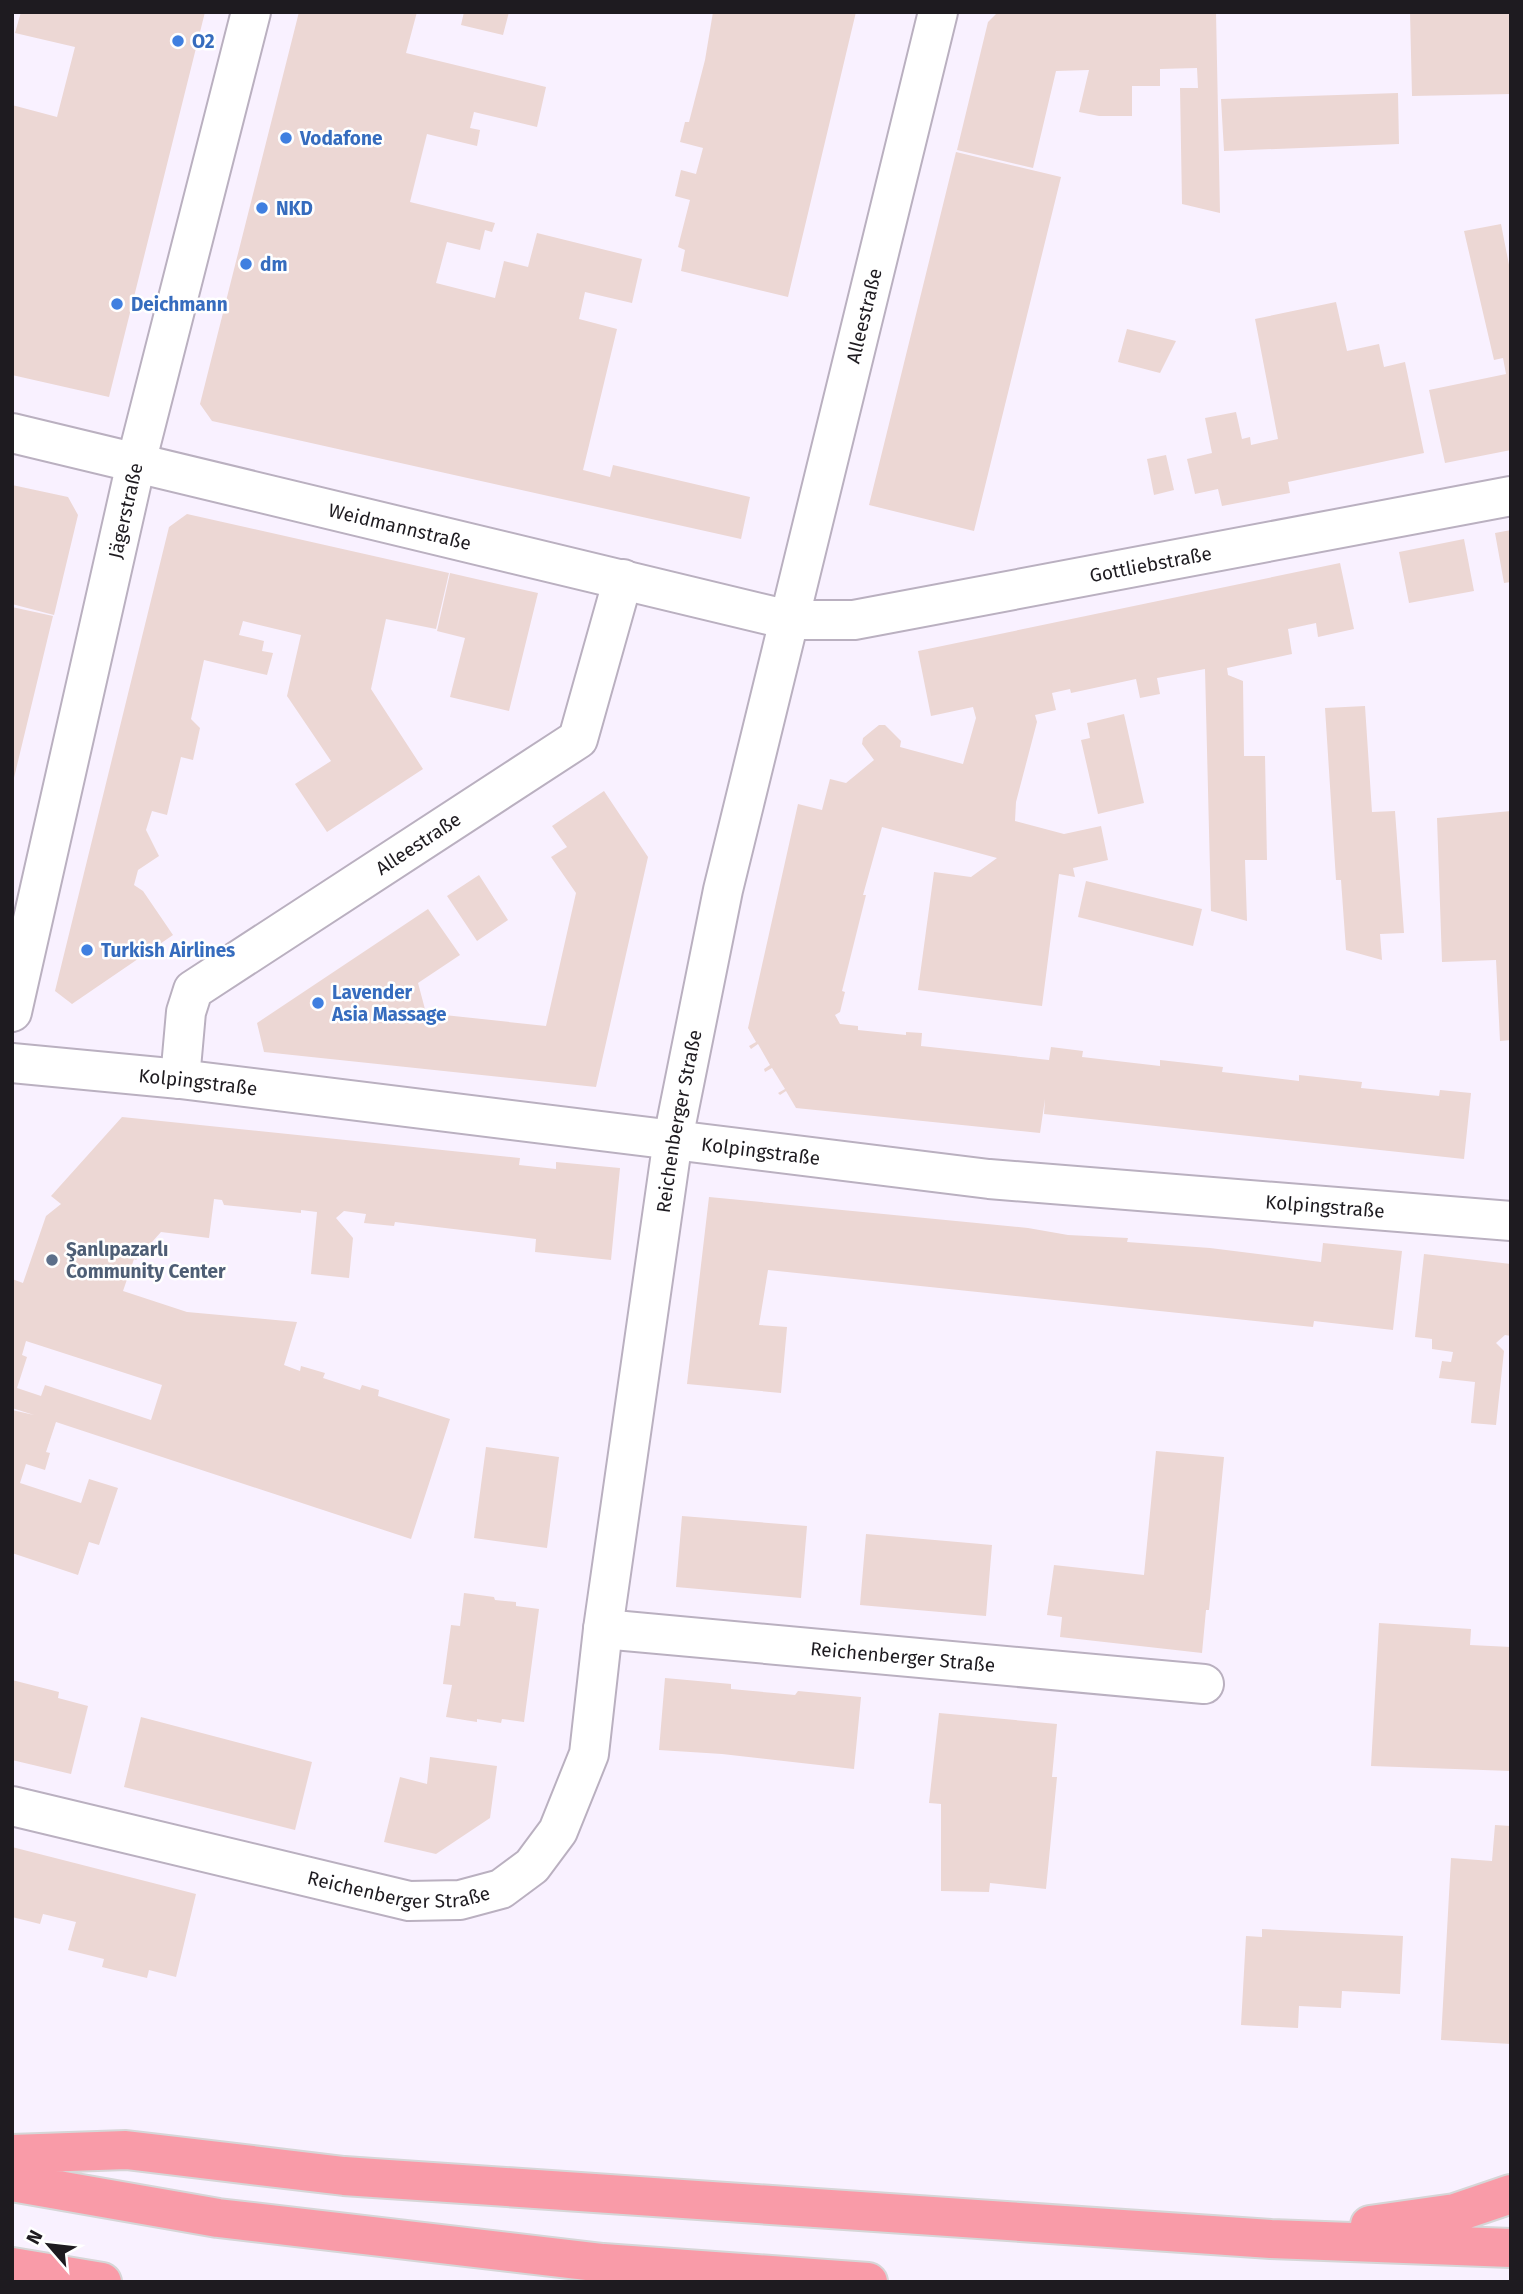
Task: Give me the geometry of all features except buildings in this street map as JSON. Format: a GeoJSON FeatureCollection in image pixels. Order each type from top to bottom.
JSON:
{"type":"FeatureCollection","features":[{"type":"Feature","properties":{"kind":"highway"},"geometry":{"type":"LineString","coordinates":[[12,2154],[126,2150],[344,2176],[1271,2239],[1511,2248]]}},
{"type":"Feature","properties":{"kind":"highway"},"geometry":{"type":"LineString","coordinates":[[12,2182],[218,2218],[603,2263],[868,2282]]}},
{"type":"Feature","properties":{"kind":"highway"},"geometry":{"type":"LineString","coordinates":[[1271,2239],[1455,2213],[1511,2194]]}},
{"type":"Feature","properties":{"kind":"highway"},"geometry":{"type":"LineString","coordinates":[[12,2267],[102,2282]]}},
{"type":"Feature","properties":{"kind":"street","name":"Jägerstraße"},"geometry":{"type":"LineString","coordinates":[[12,1012],[136,463],[250,12]]}},
{"type":"Feature","properties":{"kind":"street","name":"Alleestraße"},"geometry":{"type":"LineString","coordinates":[[789,620],[939,12]]}},
{"type":"Feature","properties":{"kind":"street","name":"Weidmannstraße"},"geometry":{"type":"LineString","coordinates":[[12,433],[789,620]]}},
{"type":"Feature","properties":{"kind":"street","name":"Gottliebstraße"},"geometry":{"type":"LineString","coordinates":[[789,620],[854,620],[1511,496]]}},
{"type":"Feature","properties":{"kind":"street","name":"Alleestraße"},"geometry":{"type":"LineString","coordinates":[[180,1079],[186,1012],[193,990],[578,739],[623,579]]}},
{"type":"Feature","properties":{"kind":"street","name":"Reichenberger Straße"},"geometry":{"type":"LineString","coordinates":[[12,1807],[409,1901],[460,1900],[501,1889],[532,1866],[558,1831],[589,1754],[603,1629],[673,1139],[723,890],[789,620]]}},
{"type":"Feature","properties":{"kind":"street","name":"Kolpingstraße"},"geometry":{"type":"LineString","coordinates":[[12,1062],[180,1079],[989,1179],[1511,1221]]}},
{"type":"Feature","properties":{"kind":"street","name":"Reichenberger Straße"},"geometry":{"type":"LineString","coordinates":[[603,1629],[1204,1684]]}},
{"type":"Feature","properties":{"kind":"place","name":"O2"},"geometry":{"type":"Point","coordinates":[178,41]}},
{"type":"Feature","properties":{"kind":"place","name":"Vodafone"},"geometry":{"type":"Point","coordinates":[286,138]}},
{"type":"Feature","properties":{"kind":"place","name":"NKD"},"geometry":{"type":"Point","coordinates":[262,208]}},
{"type":"Feature","properties":{"kind":"place","name":"dm"},"geometry":{"type":"Point","coordinates":[246,264]}},
{"type":"Feature","properties":{"kind":"place","name":"Deichmann"},"geometry":{"type":"Point","coordinates":[117,304]}},
{"type":"Feature","properties":{"kind":"place","name":"Turkish Airlines"},"geometry":{"type":"Point","coordinates":[87,950]}},
{"type":"Feature","properties":{"kind":"place","name":"Lavender Asia Massage"},"geometry":{"type":"Point","coordinates":[318,1003]}},
{"type":"Feature","properties":{"kind":"place","name":"Şanlıpazarlı Community Center"},"geometry":{"type":"Point","coordinates":[52,1260]}}]}
